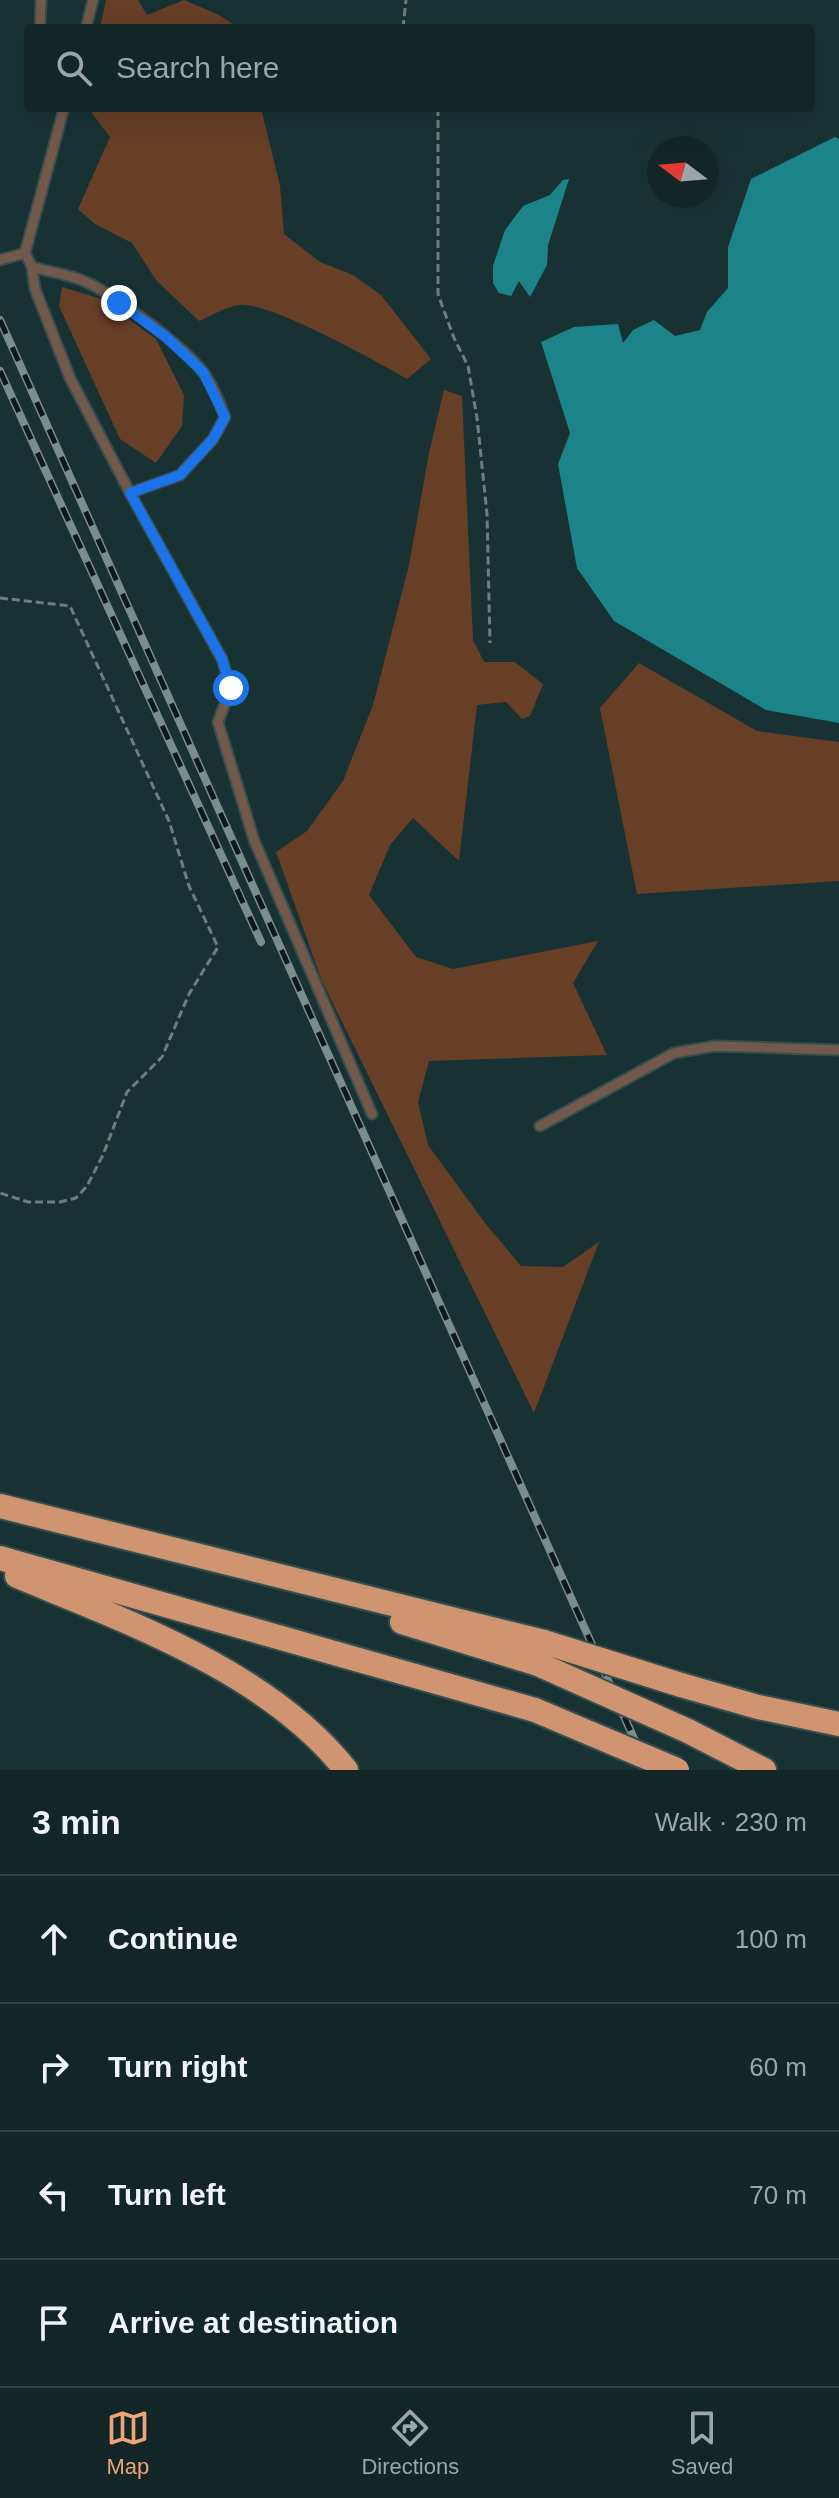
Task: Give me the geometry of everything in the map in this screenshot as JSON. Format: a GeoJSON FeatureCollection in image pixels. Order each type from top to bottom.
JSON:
{"type":"FeatureCollection","features":[{"type":"Feature","properties":{"kind":"highway"},"geometry":{"type":"LineString","coordinates":[[0,1506],[541,1653],[681,1685],[773,1711],[839,1724]]}},
{"type":"Feature","properties":{"kind":"highway"},"geometry":{"type":"LineString","coordinates":[[0,1558],[535,1710],[677,1770]]}},
{"type":"Feature","properties":{"kind":"highway"},"geometry":{"type":"LineString","coordinates":[[0,1569],[115,1617],[219,1668],[267,1696],[303,1725],[346,1770]]}},
{"type":"Feature","properties":{"kind":"highway"},"geometry":{"type":"LineString","coordinates":[[541,1653],[764,1770]]}},
{"type":"Feature","properties":{"kind":"lane"},"geometry":{"type":"LineString","coordinates":[[39,24],[41,0]]}},
{"type":"Feature","properties":{"kind":"lane"},"geometry":{"type":"LineString","coordinates":[[87,24],[93,0]]}},
{"type":"Feature","properties":{"kind":"lane"},"geometry":{"type":"LineString","coordinates":[[63,112],[25,253],[32,267],[35,289],[70,378],[222,659],[231,688],[218,722],[254,840],[372,1114]]}},
{"type":"Feature","properties":{"kind":"lane"},"geometry":{"type":"LineString","coordinates":[[0,260],[25,253]]}},
{"type":"Feature","properties":{"kind":"lane"},"geometry":{"type":"LineString","coordinates":[[32,267],[85,281],[119,303],[166,337],[203,372],[217,397],[225,417],[213,439],[180,475],[130,493]]}},
{"type":"Feature","properties":{"kind":"lane"},"geometry":{"type":"LineString","coordinates":[[540,1126],[674,1053],[715,1046],[839,1050]]}},
{"type":"Feature","properties":{"kind":"path"},"geometry":{"type":"LineString","coordinates":[[403,24],[406,0]]}},
{"type":"Feature","properties":{"kind":"path"},"geometry":{"type":"LineString","coordinates":[[438,112],[438,294],[468,366],[477,418],[487,514],[490,643]]}},
{"type":"Feature","properties":{"kind":"path"},"geometry":{"type":"LineString","coordinates":[[0,598],[70,606],[169,821],[189,886],[218,947],[189,994],[162,1057],[127,1092],[103,1155],[87,1186],[76,1198],[60,1202],[28,1202],[0,1193]]}},
{"type":"Feature","properties":{"kind":"shaded area"},"geometry":{"type":"Polygon","coordinates":[[[106,0],[138,0],[147,15],[184,0],[233,24],[101,24],[106,0]]]}},
{"type":"Feature","properties":{"kind":"shaded area"},"geometry":{"type":"Polygon","coordinates":[[[91,112],[262,112],[280,186],[284,234],[320,262],[353,275],[381,295],[431,359],[407,379],[322,334],[253,306],[234,306],[199,321],[156,280],[132,243],[95,224],[78,209],[110,137],[91,112]]]}},
{"type":"Feature","properties":{"kind":"shaded area"},"geometry":{"type":"Polygon","coordinates":[[[62,287],[101,299],[156,339],[184,395],[182,426],[156,463],[120,439],[59,306],[62,287]]]}},
{"type":"Feature","properties":{"kind":"shaded area"},"geometry":{"type":"Polygon","coordinates":[[[444,390],[462,396],[473,640],[484,662],[515,662],[543,684],[530,716],[522,719],[506,702],[477,705],[459,861],[413,818],[390,845],[369,895],[416,957],[453,969],[598,941],[573,983],[607,1055],[429,1061],[418,1102],[428,1145],[521,1266],[563,1267],[599,1242],[534,1413],[322,981],[276,852],[307,831],[343,781],[373,705],[409,565],[444,390]]]}},
{"type":"Feature","properties":{"kind":"shaded area"},"geometry":{"type":"Polygon","coordinates":[[[639,663],[757,731],[839,742],[839,881],[637,894],[600,708],[639,663]]]}},
{"type":"Feature","properties":{"kind":"water"},"geometry":{"type":"Polygon","coordinates":[[[835,137],[839,139],[839,723],[766,710],[614,621],[577,568],[558,464],[570,433],[541,342],[574,327],[618,324],[623,343],[633,330],[654,320],[675,336],[700,330],[707,312],[728,288],[728,247],[751,179],[835,137]]]}},
{"type":"Feature","properties":{"kind":"water"},"geometry":{"type":"Polygon","coordinates":[[[569,179],[548,245],[547,265],[530,297],[519,281],[511,296],[499,293],[493,283],[493,266],[505,230],[523,206],[550,195],[563,180],[569,179]]]}},
{"type":"Feature","properties":{"kind":"railway"},"geometry":{"type":"LineString","coordinates":[[0,320],[648,1770]]}},
{"type":"Feature","properties":{"kind":"railway"},"geometry":{"type":"LineString","coordinates":[[0,371],[261,942]]}},
{"type":"Feature","properties":{"kind":"route"},"geometry":{"type":"LineString","coordinates":[[119,303],[166,337],[203,372],[225,417],[213,439],[180,475],[130,493],[222,659],[231,688]]}}]}
